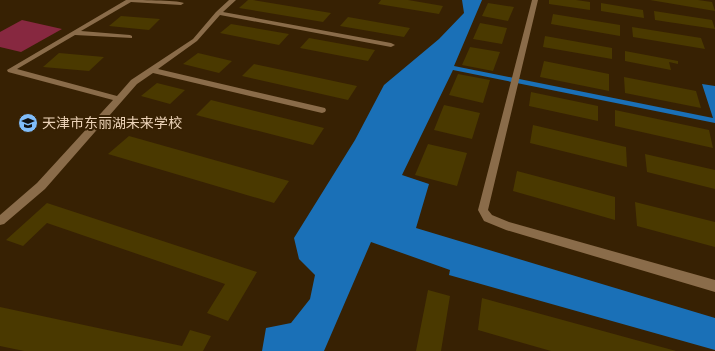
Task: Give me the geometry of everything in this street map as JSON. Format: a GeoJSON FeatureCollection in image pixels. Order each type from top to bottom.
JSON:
{"type":"FeatureCollection","features":[{"type":"Feature","properties":{"kind":"lane"},"geometry":{"type":"LineString","coordinates":[[118,99],[11,70],[130,0],[181,3]]}},
{"type":"Feature","properties":{"kind":"lane"},"geometry":{"type":"LineString","coordinates":[[0,221],[41,186],[134,82],[195,40],[218,13],[233,0]]}},
{"type":"Feature","properties":{"kind":"lane"},"geometry":{"type":"LineString","coordinates":[[536,0],[483,210],[488,218],[506,226],[715,286]]}},
{"type":"Feature","properties":{"kind":"lane"},"geometry":{"type":"LineString","coordinates":[[218,13],[391,45]]}},
{"type":"Feature","properties":{"kind":"lane"},"geometry":{"type":"LineString","coordinates":[[75,33],[130,37]]}},
{"type":"Feature","properties":{"kind":"lane"},"geometry":{"type":"LineString","coordinates":[[151,70],[322,110]]}},
{"type":"Feature","properties":{"kind":"shaded area"},"geometry":{"type":"Polygon","coordinates":[[[22,20],[62,29],[21,52],[0,47],[0,32],[22,20]]]}},
{"type":"Feature","properties":{"kind":"water"},"geometry":{"type":"Polygon","coordinates":[[[462,0],[482,0],[454,66],[713,118],[702,84],[715,86],[715,123],[453,70],[402,175],[429,184],[416,228],[715,318],[715,350],[449,275],[450,270],[371,242],[324,351],[262,351],[266,328],[291,323],[310,299],[315,275],[299,259],[294,238],[355,140],[384,85],[439,39],[464,13],[462,0]]]}},
{"type":"Feature","properties":{"kind":"building"},"geometry":{"type":"Polygon","coordinates":[[[248,0],[331,13],[323,22],[239,8],[248,0]]]}},
{"type":"Feature","properties":{"kind":"building"},"geometry":{"type":"Polygon","coordinates":[[[381,0],[408,0],[443,6],[439,14],[378,4],[381,0]]]}},
{"type":"Feature","properties":{"kind":"building"},"geometry":{"type":"Polygon","coordinates":[[[549,0],[576,0],[590,2],[590,10],[549,4],[549,0]]]}},
{"type":"Feature","properties":{"kind":"building"},"geometry":{"type":"Polygon","coordinates":[[[650,0],[698,0],[712,2],[715,11],[650,0]]]}},
{"type":"Feature","properties":{"kind":"building"},"geometry":{"type":"Polygon","coordinates":[[[488,3],[514,7],[508,21],[482,16],[488,3]]]}},
{"type":"Feature","properties":{"kind":"building"},"geometry":{"type":"Polygon","coordinates":[[[601,3],[643,10],[644,18],[601,11],[601,3]]]}},
{"type":"Feature","properties":{"kind":"building"},"geometry":{"type":"Polygon","coordinates":[[[654,11],[712,20],[715,29],[655,20],[654,11]]]}},
{"type":"Feature","properties":{"kind":"building"},"geometry":{"type":"Polygon","coordinates":[[[553,14],[620,25],[620,36],[551,24],[553,14]]]}},
{"type":"Feature","properties":{"kind":"building"},"geometry":{"type":"Polygon","coordinates":[[[121,16],[160,19],[149,30],[109,26],[121,16]]]}},
{"type":"Feature","properties":{"kind":"building"},"geometry":{"type":"Polygon","coordinates":[[[348,17],[410,28],[404,37],[340,26],[348,17]]]}},
{"type":"Feature","properties":{"kind":"building"},"geometry":{"type":"Polygon","coordinates":[[[480,23],[507,28],[502,44],[473,39],[480,23]]]}},
{"type":"Feature","properties":{"kind":"building"},"geometry":{"type":"Polygon","coordinates":[[[231,24],[289,34],[279,45],[220,33],[231,24]]]}},
{"type":"Feature","properties":{"kind":"building"},"geometry":{"type":"Polygon","coordinates":[[[632,27],[701,38],[705,49],[633,37],[632,27]]]}},
{"type":"Feature","properties":{"kind":"building"},"geometry":{"type":"Polygon","coordinates":[[[545,36],[612,48],[612,59],[543,47],[545,36]]]}},
{"type":"Feature","properties":{"kind":"building"},"geometry":{"type":"Polygon","coordinates":[[[309,38],[375,50],[368,61],[300,48],[309,38]]]}},
{"type":"Feature","properties":{"kind":"building"},"geometry":{"type":"Polygon","coordinates":[[[470,47],[500,52],[493,71],[462,65],[470,47]]]}},
{"type":"Feature","properties":{"kind":"building"},"geometry":{"type":"Polygon","coordinates":[[[625,51],[678,61],[678,64],[669,62],[671,70],[625,61],[625,51]]]}},
{"type":"Feature","properties":{"kind":"building"},"geometry":{"type":"Polygon","coordinates":[[[59,53],[104,57],[89,71],[43,67],[59,53]]]}},
{"type":"Feature","properties":{"kind":"building"},"geometry":{"type":"Polygon","coordinates":[[[198,53],[232,61],[219,73],[183,64],[198,53]]]}},
{"type":"Feature","properties":{"kind":"building"},"geometry":{"type":"Polygon","coordinates":[[[544,61],[609,74],[609,91],[540,77],[544,61]]]}},
{"type":"Feature","properties":{"kind":"building"},"geometry":{"type":"Polygon","coordinates":[[[254,64],[357,86],[348,100],[242,76],[254,64]]]}},
{"type":"Feature","properties":{"kind":"building"},"geometry":{"type":"Polygon","coordinates":[[[458,74],[490,80],[483,103],[449,95],[458,74]]]}},
{"type":"Feature","properties":{"kind":"building"},"geometry":{"type":"Polygon","coordinates":[[[624,77],[696,91],[701,108],[625,93],[624,77]]]}},
{"type":"Feature","properties":{"kind":"building"},"geometry":{"type":"Polygon","coordinates":[[[157,83],[185,90],[170,104],[141,96],[157,83]]]}},
{"type":"Feature","properties":{"kind":"building"},"geometry":{"type":"Polygon","coordinates":[[[531,92],[598,106],[598,121],[529,106],[531,92]]]}},
{"type":"Feature","properties":{"kind":"building"},"geometry":{"type":"Polygon","coordinates":[[[211,100],[324,128],[313,145],[196,115],[211,100]]]}},
{"type":"Feature","properties":{"kind":"building"},"geometry":{"type":"Polygon","coordinates":[[[444,105],[480,113],[472,139],[434,130],[444,105]]]}},
{"type":"Feature","properties":{"kind":"building"},"geometry":{"type":"Polygon","coordinates":[[[615,110],[709,130],[713,148],[615,126],[615,110]]]}},
{"type":"Feature","properties":{"kind":"building"},"geometry":{"type":"Polygon","coordinates":[[[533,125],[626,147],[627,167],[530,143],[533,125]]]}},
{"type":"Feature","properties":{"kind":"building"},"geometry":{"type":"Polygon","coordinates":[[[129,136],[289,181],[274,203],[108,154],[129,136]]]}},
{"type":"Feature","properties":{"kind":"building"},"geometry":{"type":"Polygon","coordinates":[[[428,144],[467,153],[457,186],[415,175],[428,144]]]}},
{"type":"Feature","properties":{"kind":"building"},"geometry":{"type":"Polygon","coordinates":[[[645,154],[715,170],[715,189],[647,172],[645,154]]]}},
{"type":"Feature","properties":{"kind":"building"},"geometry":{"type":"Polygon","coordinates":[[[517,171],[615,197],[615,220],[513,191],[517,171]]]}},
{"type":"Feature","properties":{"kind":"building"},"geometry":{"type":"Polygon","coordinates":[[[635,202],[715,222],[715,247],[637,226],[635,202]]]}},
{"type":"Feature","properties":{"kind":"building"},"geometry":{"type":"Polygon","coordinates":[[[47,203],[257,272],[228,321],[207,313],[225,284],[47,223],[23,246],[6,240],[47,203]]]}},
{"type":"Feature","properties":{"kind":"building"},"geometry":{"type":"Polygon","coordinates":[[[428,290],[450,296],[441,351],[416,351],[428,290]]]}},
{"type":"Feature","properties":{"kind":"building"},"geometry":{"type":"Polygon","coordinates":[[[482,298],[676,351],[551,351],[478,330],[482,298]]]}},
{"type":"Feature","properties":{"kind":"building"},"geometry":{"type":"Polygon","coordinates":[[[0,307],[182,346],[190,330],[211,336],[203,351],[24,351],[0,346],[0,307]]]}},
{"type":"Feature","properties":{"kind":"place","name":"天津市东丽湖未来学校"},"geometry":{"type":"Point","coordinates":[28,123]}}]}
